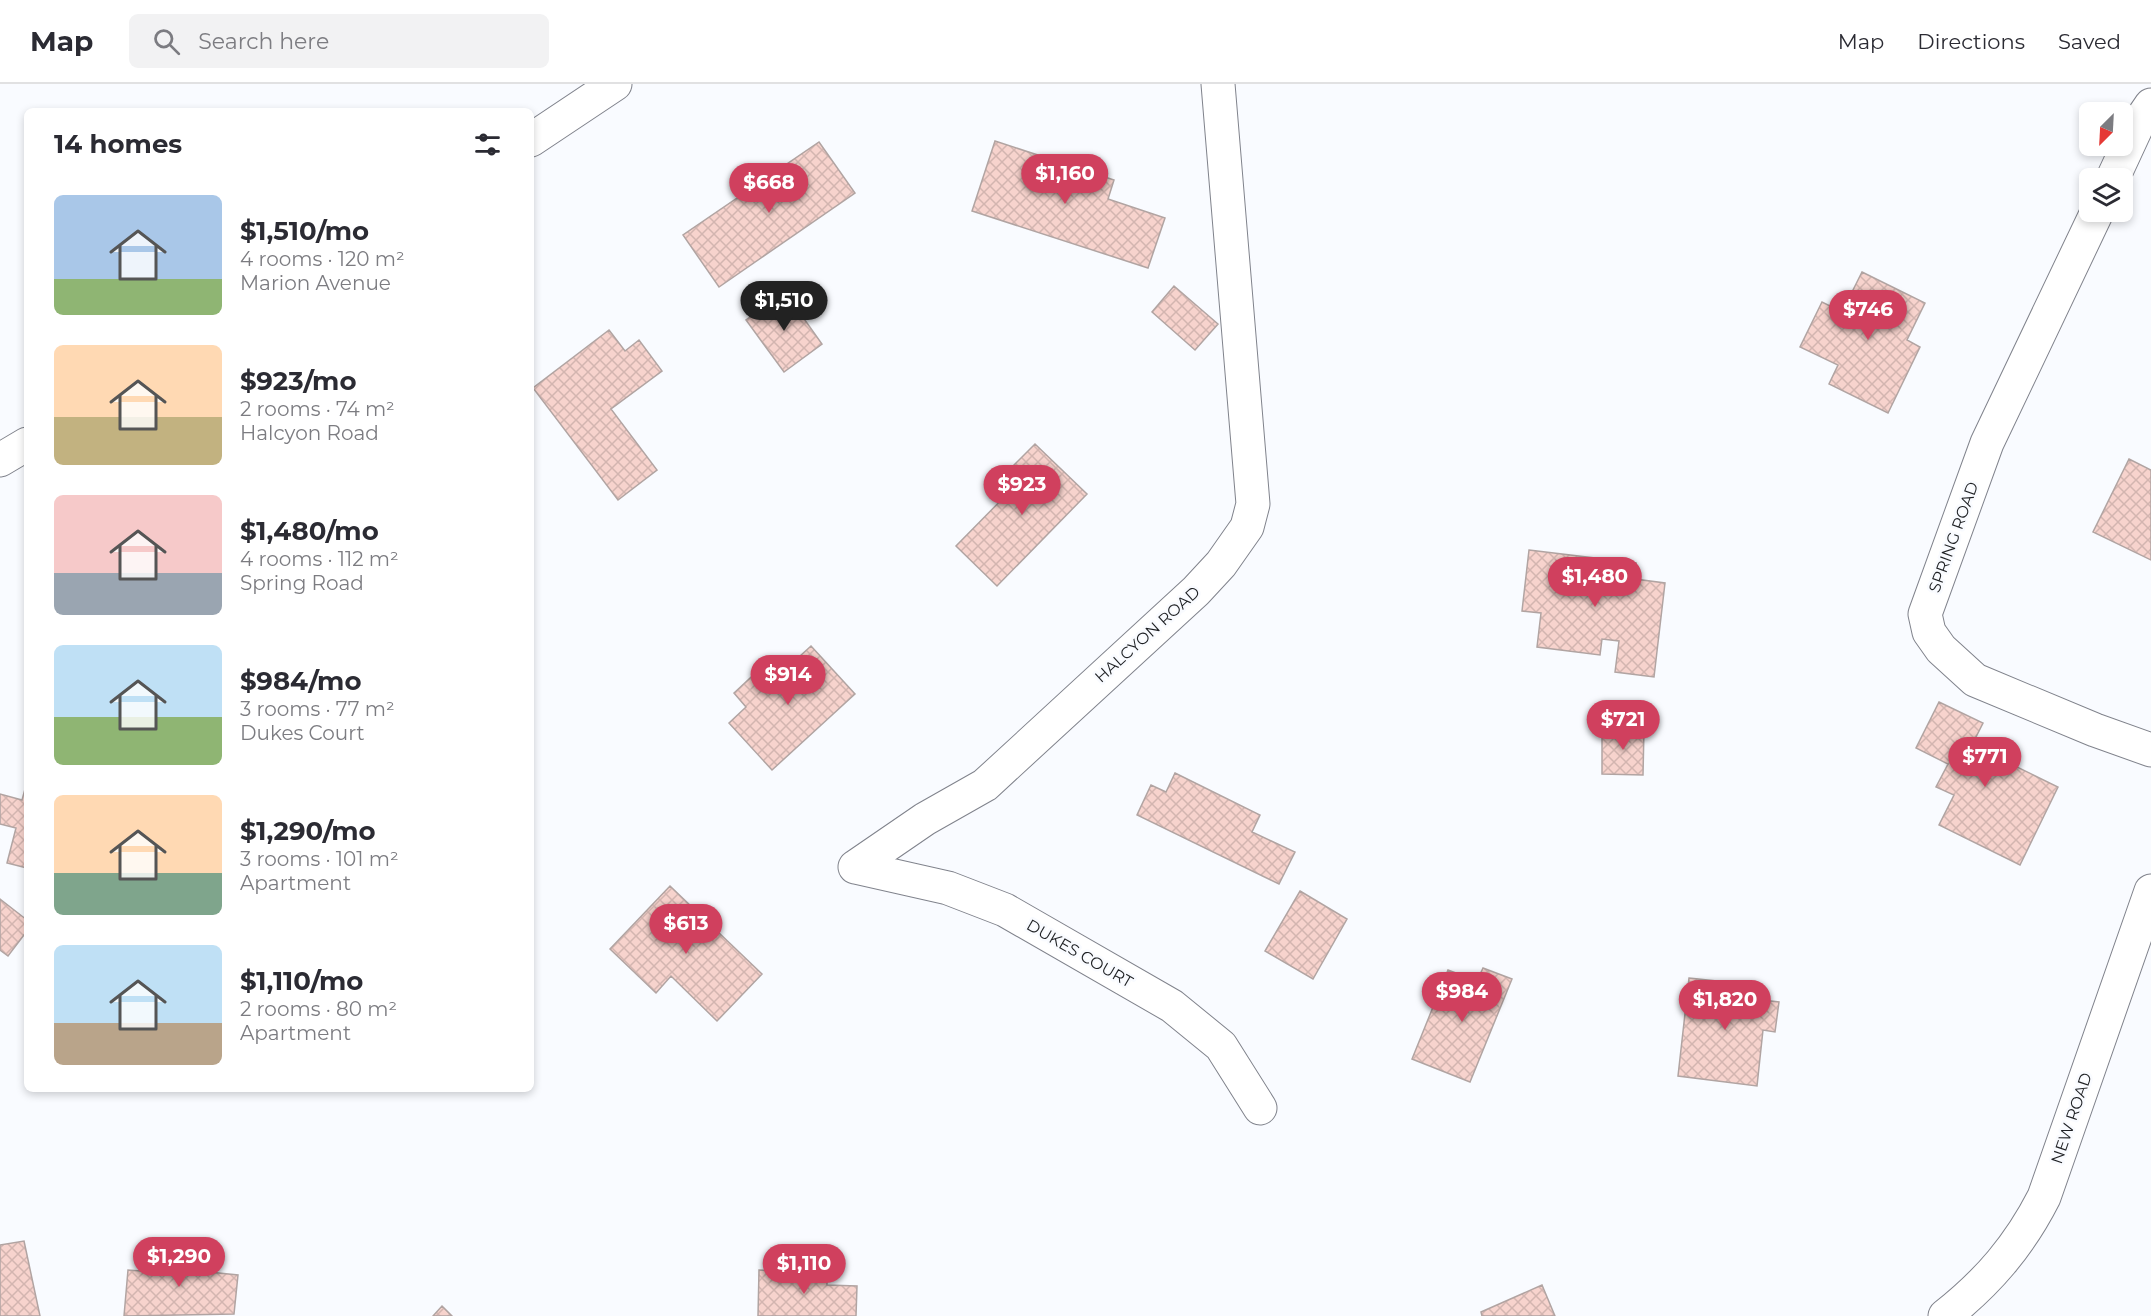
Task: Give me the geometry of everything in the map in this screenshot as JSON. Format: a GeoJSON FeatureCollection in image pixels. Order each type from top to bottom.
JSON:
{"type":"FeatureCollection","features":[{"type":"Feature","properties":{"kind":"street"},"geometry":{"type":"LineString","coordinates":[[534,138],[615,84]]}},
{"type":"Feature","properties":{"kind":"street","name":"HALCYON ROAD"},"geometry":{"type":"LineString","coordinates":[[855,867],[925,819],[985,785],[1196,591],[1221,564],[1247,527],[1253,504],[1251,467],[1245,430],[1236,281],[1218,84]]}},
{"type":"Feature","properties":{"kind":"street"},"geometry":{"type":"LineString","coordinates":[[2118,168],[2138,124],[2151,105]]}},
{"type":"Feature","properties":{"kind":"street","name":"SPRING ROAD"},"geometry":{"type":"LineString","coordinates":[[2092,222],[1987,443],[1925,614],[1929,632],[1941,649],[1975,680],[2095,730],[2151,750]]}},
{"type":"Feature","properties":{"kind":"street"},"geometry":{"type":"LineString","coordinates":[[0,460],[24,446]]}},
{"type":"Feature","properties":{"kind":"street","name":"DUKES COURT"},"geometry":{"type":"LineString","coordinates":[[855,867],[948,888],[1005,910],[1172,1006],[1221,1046],[1260,1108]]}},
{"type":"Feature","properties":{"kind":"street","name":"NEW ROAD"},"geometry":{"type":"LineString","coordinates":[[1945,1316],[1974,1293],[2002,1265],[2026,1232],[2044,1197],[2151,891]]}},
{"type":"Feature","properties":{"kind":"building"},"geometry":{"type":"Polygon","coordinates":[[[995,141],[1114,180],[1108,199],[1165,218],[1148,268],[972,211],[995,141]]]}},
{"type":"Feature","properties":{"kind":"building"},"geometry":{"type":"Polygon","coordinates":[[[819,142],[855,193],[719,287],[683,235],[819,142]]]}},
{"type":"Feature","properties":{"kind":"building"},"geometry":{"type":"Polygon","coordinates":[[[1862,272],[1925,303],[1907,340],[1920,347],[1888,413],[1829,384],[1838,365],[1800,347],[1822,302],[1842,312],[1862,272]]]}},
{"type":"Feature","properties":{"kind":"building"},"geometry":{"type":"Polygon","coordinates":[[[1174,286],[1218,324],[1195,350],[1152,312],[1174,286]]]}},
{"type":"Feature","properties":{"kind":"building"},"geometry":{"type":"Polygon","coordinates":[[[785,292],[822,344],[784,372],[746,320],[785,292]]]}},
{"type":"Feature","properties":{"kind":"building"},"geometry":{"type":"Polygon","coordinates":[[[609,330],[625,351],[639,340],[662,371],[611,409],[657,470],[618,500],[534,387],[609,330]]]}},
{"type":"Feature","properties":{"kind":"building"},"geometry":{"type":"Polygon","coordinates":[[[1035,444],[1087,494],[997,586],[956,546],[1015,486],[1004,475],[1035,444]]]}},
{"type":"Feature","properties":{"kind":"building"},"geometry":{"type":"Polygon","coordinates":[[[2129,459],[2151,470],[2151,560],[2093,532],[2129,459]]]}},
{"type":"Feature","properties":{"kind":"building"},"geometry":{"type":"Polygon","coordinates":[[[1529,550],[1636,563],[1635,579],[1665,583],[1654,677],[1615,672],[1619,641],[1602,639],[1600,655],[1537,647],[1541,613],[1522,611],[1529,550]]]}},
{"type":"Feature","properties":{"kind":"building"},"geometry":{"type":"Polygon","coordinates":[[[811,646],[855,694],[772,770],[729,723],[746,707],[734,693],[765,664],[777,677],[811,646]]]}},
{"type":"Feature","properties":{"kind":"building"},"geometry":{"type":"Polygon","coordinates":[[[1939,702],[1983,723],[1972,745],[2058,787],[2020,865],[1939,825],[1954,795],[1936,787],[1948,764],[1916,748],[1939,702]]]}},
{"type":"Feature","properties":{"kind":"building"},"geometry":{"type":"Polygon","coordinates":[[[1602,728],[1644,729],[1643,775],[1602,774],[1602,728]]]}},
{"type":"Feature","properties":{"kind":"building"},"geometry":{"type":"Polygon","coordinates":[[[1175,773],[1260,815],[1252,832],[1295,852],[1279,884],[1137,815],[1151,785],[1166,792],[1175,773]]]}},
{"type":"Feature","properties":{"kind":"building"},"geometry":{"type":"Polygon","coordinates":[[[24,793],[24,867],[7,863],[16,828],[0,824],[0,794],[22,800],[24,793]]]}},
{"type":"Feature","properties":{"kind":"building"},"geometry":{"type":"Polygon","coordinates":[[[670,886],[762,974],[717,1021],[671,976],[656,993],[610,949],[670,886]]]}},
{"type":"Feature","properties":{"kind":"building"},"geometry":{"type":"Polygon","coordinates":[[[1300,891],[1347,919],[1313,979],[1265,951],[1300,891]]]}},
{"type":"Feature","properties":{"kind":"building"},"geometry":{"type":"Polygon","coordinates":[[[0,899],[24,918],[24,935],[8,956],[0,950],[0,899]]]}},
{"type":"Feature","properties":{"kind":"building"},"geometry":{"type":"Polygon","coordinates":[[[1483,968],[1512,979],[1470,1082],[1412,1059],[1448,970],[1477,981],[1483,968]]]}},
{"type":"Feature","properties":{"kind":"building"},"geometry":{"type":"Polygon","coordinates":[[[1689,978],[1763,986],[1762,1000],[1779,1002],[1775,1032],[1763,1030],[1757,1086],[1678,1076],[1689,978]]]}},
{"type":"Feature","properties":{"kind":"building"},"geometry":{"type":"Polygon","coordinates":[[[24,1241],[40,1316],[0,1316],[0,1245],[24,1241]]]}},
{"type":"Feature","properties":{"kind":"building"},"geometry":{"type":"Polygon","coordinates":[[[156,1247],[201,1251],[199,1271],[238,1275],[234,1314],[124,1316],[128,1270],[154,1272],[156,1247]]]}},
{"type":"Feature","properties":{"kind":"building"},"geometry":{"type":"Polygon","coordinates":[[[759,1270],[827,1273],[827,1285],[857,1286],[856,1316],[758,1316],[759,1270]]]}},
{"type":"Feature","properties":{"kind":"building"},"geometry":{"type":"Polygon","coordinates":[[[1542,1285],[1555,1316],[1482,1316],[1481,1312],[1542,1285]]]}},
{"type":"Feature","properties":{"kind":"building"},"geometry":{"type":"Polygon","coordinates":[[[442,1306],[452,1316],[433,1316],[442,1306]]]}}]}
